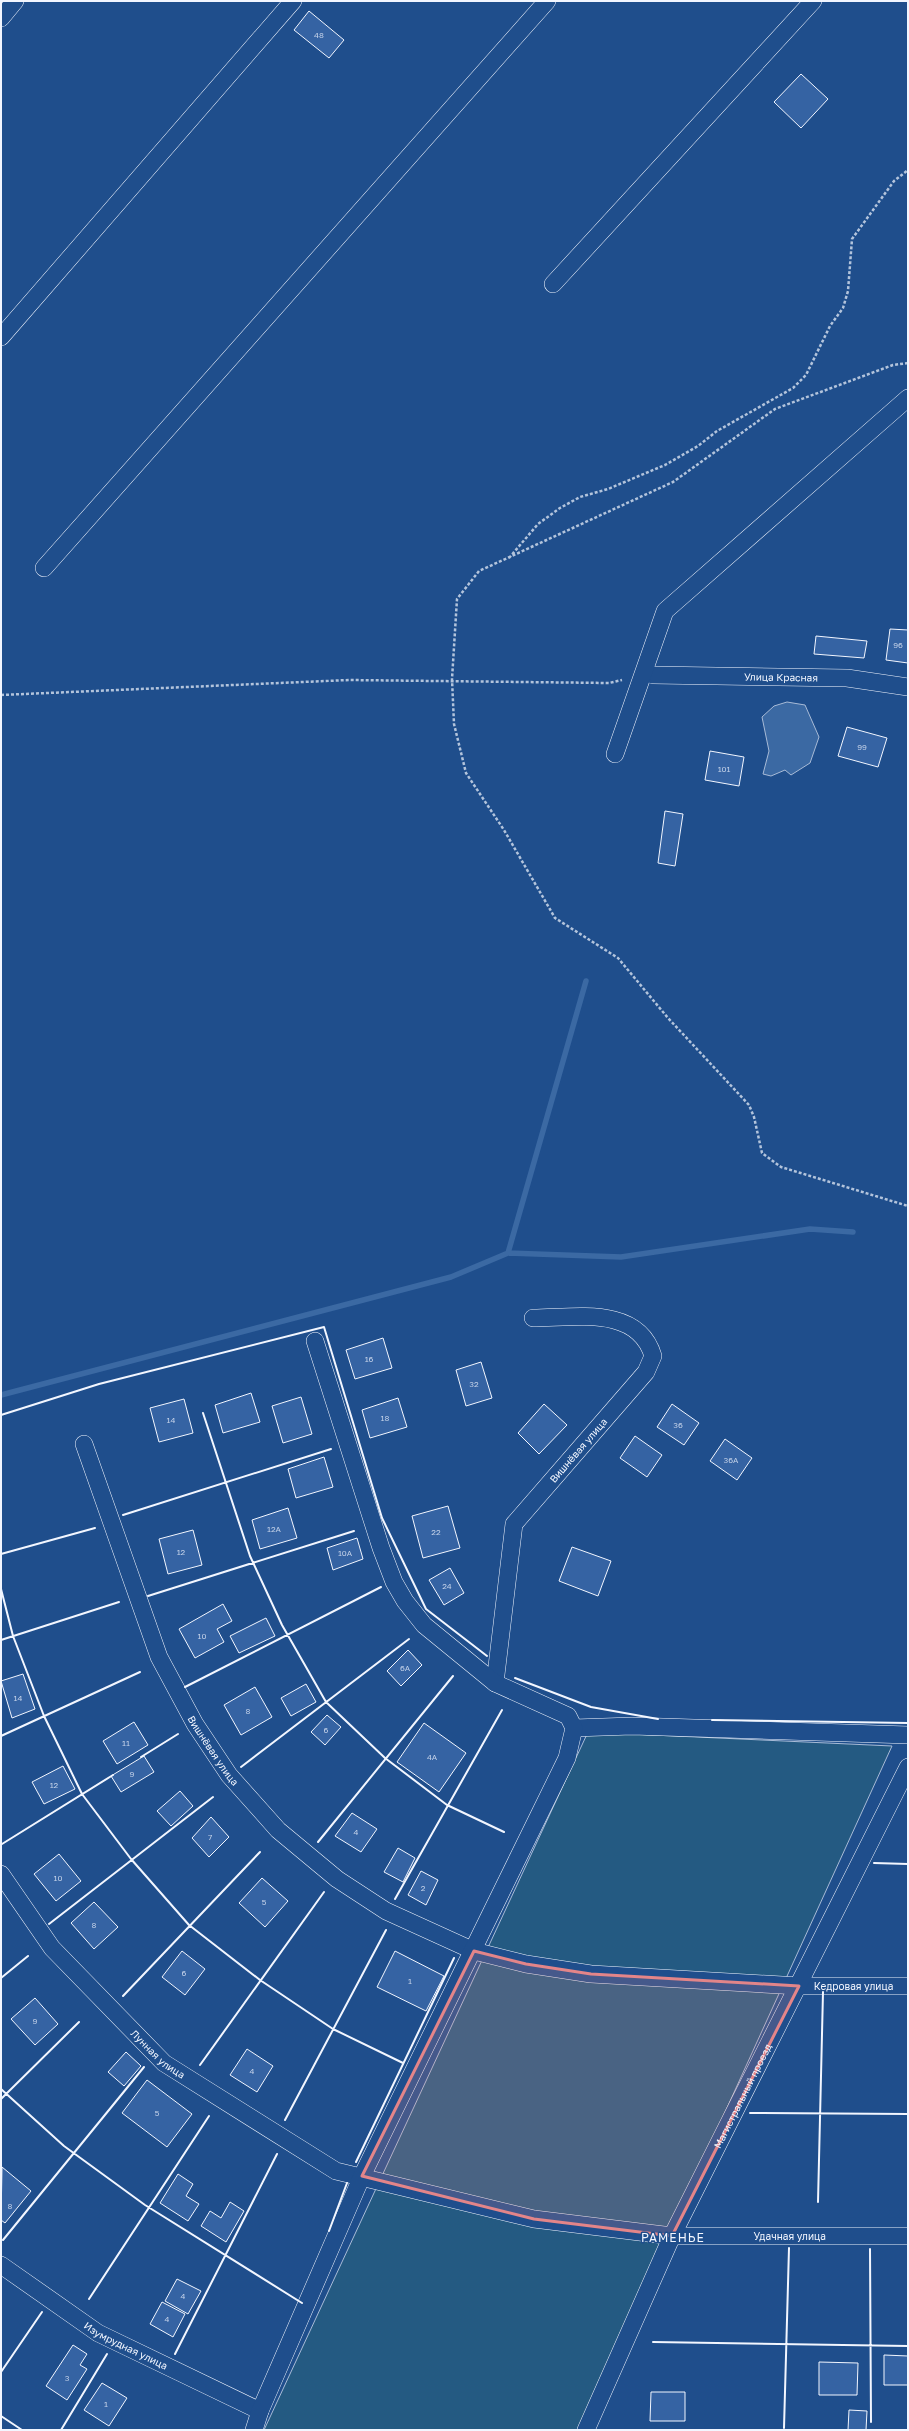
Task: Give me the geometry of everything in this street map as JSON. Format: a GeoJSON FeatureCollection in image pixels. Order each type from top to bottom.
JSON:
{"type":"FeatureCollection","features":[{"type":"Feature","properties":{"kind":"street"},"geometry":{"type":"LineString","coordinates":[[1,18],[15,1]]}},
{"type":"Feature","properties":{"kind":"street"},"geometry":{"type":"LineString","coordinates":[[1,337],[293,1]]}},
{"type":"Feature","properties":{"kind":"street"},"geometry":{"type":"LineString","coordinates":[[44,568],[547,1]]}},
{"type":"Feature","properties":{"kind":"street"},"geometry":{"type":"LineString","coordinates":[[553,284],[813,1]]}},
{"type":"Feature","properties":{"kind":"street"},"geometry":{"type":"LineString","coordinates":[[615,754],[647,676],[665,611],[908,398]]}},
{"type":"Feature","properties":{"kind":"street","name":"Улица Красная"},"geometry":{"type":"LineString","coordinates":[[647,676],[847,678],[908,687]]}},
{"type":"Feature","properties":{"kind":"street","name":"Вишнёвая улица"},"geometry":{"type":"LineString","coordinates":[[495,1683],[514,1524],[646,1372],[653,1356],[649,1343],[641,1333],[621,1321],[596,1317],[533,1318]]}},
{"type":"Feature","properties":{"kind":"street"},"geometry":{"type":"LineString","coordinates":[[254,2430],[260,2411],[362,2176],[474,1951],[567,1758],[574,1728],[568,1716],[495,1683],[424,1625],[405,1601],[394,1582],[381,1548],[315,1341]]}},
{"type":"Feature","properties":{"kind":"street","name":"Вишнёвая улица"},"geometry":{"type":"LineString","coordinates":[[84,1444],[160,1657],[195,1724],[229,1775],[278,1830],[337,1879],[386,1911],[474,1951],[526,1964],[591,1974],[799,1986]]}},
{"type":"Feature","properties":{"kind":"street"},"geometry":{"type":"LineString","coordinates":[[574,1728],[632,1726],[908,1735]]}},
{"type":"Feature","properties":{"kind":"street","name":"Магистральный проезд"},"geometry":{"type":"LineString","coordinates":[[586,2430],[672,2236],[908,1767]]}},
{"type":"Feature","properties":{"kind":"street","name":"Лунная улица"},"geometry":{"type":"LineString","coordinates":[[1,1874],[52,1948],[164,2063],[336,2171],[362,2176],[534,2219],[672,2236]]}},
{"type":"Feature","properties":{"kind":"street","name":"Кедровая улица"},"geometry":{"type":"LineString","coordinates":[[799,1986],[908,1986]]}},
{"type":"Feature","properties":{"kind":"street","name":"Удачная улица"},"geometry":{"type":"LineString","coordinates":[[672,2236],[908,2236]]}},
{"type":"Feature","properties":{"kind":"street","name":"Изумрудная улица"},"geometry":{"type":"LineString","coordinates":[[1,2265],[98,2333],[260,2411]]}},
{"type":"Feature","properties":{"kind":"path"},"geometry":{"type":"LineString","coordinates":[[508,559],[538,524],[560,508],[580,497],[608,489],[665,465],[698,446],[717,431],[792,388],[806,375],[830,326],[843,308],[848,291],[852,239],[894,181],[908,170]]}},
{"type":"Feature","properties":{"kind":"path"},"geometry":{"type":"LineString","coordinates":[[908,363],[893,365],[775,410],[673,482],[479,571],[457,599],[452,680],[454,724],[466,773],[504,830],[555,918],[618,958],[668,1018],[718,1070],[748,1105],[754,1117],[762,1153],[772,1162],[781,1167],[908,1206]]}},
{"type":"Feature","properties":{"kind":"path"},"geometry":{"type":"LineString","coordinates":[[1,695],[349,680],[609,683],[647,676]]}},
{"type":"Feature","properties":{"kind":"highlighted area"},"geometry":{"type":"Polygon","coordinates":[[[474,1951],[526,1964],[591,1974],[799,1986],[672,2236],[534,2219],[362,2176],[474,1951]]]}},
{"type":"Feature","properties":{"kind":"shaded area"},"geometry":{"type":"Polygon","coordinates":[[[787,702],[805,705],[819,737],[810,763],[791,775],[785,770],[771,776],[763,774],[769,751],[762,717],[774,706],[787,702]]]}},
{"type":"Feature","properties":{"kind":"shaded area"},"geometry":{"type":"Polygon","coordinates":[[[588,1732],[892,1746],[580,2430],[264,2430],[588,1732]]]}},
{"type":"Feature","properties":{"kind":"building"},"geometry":{"type":"Polygon","coordinates":[[[309,11],[344,40],[329,58],[294,30],[309,11]]]}},
{"type":"Feature","properties":{"kind":"building"},"geometry":{"type":"Polygon","coordinates":[[[801,74],[828,99],[801,128],[774,102],[801,74]]]}},
{"type":"Feature","properties":{"kind":"building"},"geometry":{"type":"Polygon","coordinates":[[[890,629],[908,630],[908,663],[886,660],[890,629]]]}},
{"type":"Feature","properties":{"kind":"building"},"geometry":{"type":"Polygon","coordinates":[[[816,636],[867,641],[864,658],[814,654],[816,636]]]}},
{"type":"Feature","properties":{"kind":"building"},"geometry":{"type":"Polygon","coordinates":[[[847,727],[887,738],[878,767],[838,756],[847,727]]]}},
{"type":"Feature","properties":{"kind":"building"},"geometry":{"type":"Polygon","coordinates":[[[710,751],[744,757],[739,786],[705,780],[710,751]]]}},
{"type":"Feature","properties":{"kind":"building"},"geometry":{"type":"Polygon","coordinates":[[[665,811],[683,814],[675,866],[658,863],[665,811]]]}},
{"type":"Feature","properties":{"kind":"building"},"geometry":{"type":"Polygon","coordinates":[[[383,1338],[392,1368],[355,1379],[346,1350],[383,1338]]]}},
{"type":"Feature","properties":{"kind":"building"},"geometry":{"type":"Polygon","coordinates":[[[481,1362],[492,1398],[466,1406],[456,1370],[481,1362]]]}},
{"type":"Feature","properties":{"kind":"building"},"geometry":{"type":"Polygon","coordinates":[[[251,1393],[260,1422],[223,1433],[215,1405],[251,1393]]]}},
{"type":"Feature","properties":{"kind":"building"},"geometry":{"type":"Polygon","coordinates":[[[301,1397],[312,1434],[283,1443],[272,1406],[301,1397]]]}},
{"type":"Feature","properties":{"kind":"building"},"geometry":{"type":"Polygon","coordinates":[[[398,1398],[407,1427],[370,1438],[362,1410],[398,1398]]]}},
{"type":"Feature","properties":{"kind":"building"},"geometry":{"type":"Polygon","coordinates":[[[184,1399],[193,1433],[159,1442],[150,1408],[184,1399]]]}},
{"type":"Feature","properties":{"kind":"building"},"geometry":{"type":"Polygon","coordinates":[[[544,1404],[567,1425],[539,1454],[518,1433],[544,1404]]]}},
{"type":"Feature","properties":{"kind":"building"},"geometry":{"type":"Polygon","coordinates":[[[672,1404],[699,1423],[684,1445],[657,1427],[672,1404]]]}},
{"type":"Feature","properties":{"kind":"building"},"geometry":{"type":"Polygon","coordinates":[[[635,1436],[662,1455],[647,1477],[620,1458],[635,1436]]]}},
{"type":"Feature","properties":{"kind":"building"},"geometry":{"type":"Polygon","coordinates":[[[725,1439],[752,1458],[737,1480],[710,1461],[725,1439]]]}},
{"type":"Feature","properties":{"kind":"building"},"geometry":{"type":"Polygon","coordinates":[[[324,1457],[333,1487],[296,1498],[288,1469],[324,1457]]]}},
{"type":"Feature","properties":{"kind":"building"},"geometry":{"type":"Polygon","coordinates":[[[448,1506],[460,1548],[423,1558],[412,1516],[448,1506]]]}},
{"type":"Feature","properties":{"kind":"building"},"geometry":{"type":"Polygon","coordinates":[[[288,1508],[297,1538],[260,1549],[252,1520],[288,1508]]]}},
{"type":"Feature","properties":{"kind":"building"},"geometry":{"type":"Polygon","coordinates":[[[193,1530],[202,1565],[168,1574],[159,1539],[193,1530]]]}},
{"type":"Feature","properties":{"kind":"building"},"geometry":{"type":"Polygon","coordinates":[[[357,1538],[363,1559],[333,1570],[327,1548],[357,1538]]]}},
{"type":"Feature","properties":{"kind":"building"},"geometry":{"type":"Polygon","coordinates":[[[572,1547],[611,1561],[598,1596],[559,1581],[572,1547]]]}},
{"type":"Feature","properties":{"kind":"building"},"geometry":{"type":"Polygon","coordinates":[[[450,1568],[464,1593],[444,1605],[429,1580],[450,1568]]]}},
{"type":"Feature","properties":{"kind":"building"},"geometry":{"type":"Polygon","coordinates":[[[223,1604],[232,1621],[217,1629],[224,1642],[195,1658],[179,1629],[223,1604]]]}},
{"type":"Feature","properties":{"kind":"building"},"geometry":{"type":"Polygon","coordinates":[[[266,1618],[275,1636],[239,1653],[230,1636],[266,1618]]]}},
{"type":"Feature","properties":{"kind":"building"},"geometry":{"type":"Polygon","coordinates":[[[408,1650],[422,1665],[401,1686],[387,1671],[408,1650]]]}},
{"type":"Feature","properties":{"kind":"building"},"geometry":{"type":"Polygon","coordinates":[[[23,1674],[35,1709],[12,1718],[1,1681],[23,1674]]]}},
{"type":"Feature","properties":{"kind":"building"},"geometry":{"type":"Polygon","coordinates":[[[306,1684],[316,1702],[291,1716],[281,1698],[306,1684]]]}},
{"type":"Feature","properties":{"kind":"building"},"geometry":{"type":"Polygon","coordinates":[[[255,1687],[272,1717],[241,1735],[224,1705],[255,1687]]]}},
{"type":"Feature","properties":{"kind":"building"},"geometry":{"type":"Polygon","coordinates":[[[327,1715],[341,1727],[325,1745],[311,1732],[327,1715]]]}},
{"type":"Feature","properties":{"kind":"building"},"geometry":{"type":"Polygon","coordinates":[[[134,1722],[148,1745],[117,1764],[103,1741],[134,1722]]]}},
{"type":"Feature","properties":{"kind":"building"},"geometry":{"type":"Polygon","coordinates":[[[424,1723],[466,1753],[439,1792],[397,1762],[424,1723]]]}},
{"type":"Feature","properties":{"kind":"building"},"geometry":{"type":"Polygon","coordinates":[[[144,1756],[154,1772],[121,1792],[111,1776],[144,1756]]]}},
{"type":"Feature","properties":{"kind":"building"},"geometry":{"type":"Polygon","coordinates":[[[63,1766],[75,1789],[44,1804],[32,1782],[63,1766]]]}},
{"type":"Feature","properties":{"kind":"building"},"geometry":{"type":"Polygon","coordinates":[[[180,1791],[193,1806],[171,1826],[157,1811],[180,1791]]]}},
{"type":"Feature","properties":{"kind":"building"},"geometry":{"type":"Polygon","coordinates":[[[352,1813],[377,1829],[361,1852],[335,1836],[352,1813]]]}},
{"type":"Feature","properties":{"kind":"building"},"geometry":{"type":"Polygon","coordinates":[[[211,1817],[229,1837],[209,1857],[192,1838],[211,1817]]]}},
{"type":"Feature","properties":{"kind":"building"},"geometry":{"type":"Polygon","coordinates":[[[398,1848],[415,1858],[403,1882],[384,1872],[398,1848]]]}},
{"type":"Feature","properties":{"kind":"building"},"geometry":{"type":"Polygon","coordinates":[[[59,1854],[81,1881],[56,1901],[34,1874],[59,1854]]]}},
{"type":"Feature","properties":{"kind":"building"},"geometry":{"type":"Polygon","coordinates":[[[421,1871],[438,1880],[426,1905],[408,1895],[421,1871]]]}},
{"type":"Feature","properties":{"kind":"building"},"geometry":{"type":"Polygon","coordinates":[[[262,1878],[288,1901],[265,1927],[239,1903],[262,1878]]]}},
{"type":"Feature","properties":{"kind":"building"},"geometry":{"type":"Polygon","coordinates":[[[94,1902],[118,1927],[94,1949],[71,1923],[94,1902]]]}},
{"type":"Feature","properties":{"kind":"building"},"geometry":{"type":"Polygon","coordinates":[[[182,1951],[205,1969],[185,1995],[162,1977],[182,1951]]]}},
{"type":"Feature","properties":{"kind":"building"},"geometry":{"type":"Polygon","coordinates":[[[395,1951],[444,1976],[426,2011],[377,1987],[395,1951]]]}},
{"type":"Feature","properties":{"kind":"building"},"geometry":{"type":"Polygon","coordinates":[[[35,1998],[58,2024],[35,2045],[11,2019],[35,1998]]]}},
{"type":"Feature","properties":{"kind":"building"},"geometry":{"type":"Polygon","coordinates":[[[247,2049],[273,2066],[257,2092],[230,2075],[247,2049]]]}},
{"type":"Feature","properties":{"kind":"building"},"geometry":{"type":"Polygon","coordinates":[[[126,2052],[141,2066],[124,2086],[108,2072],[126,2052]]]}},
{"type":"Feature","properties":{"kind":"building"},"geometry":{"type":"Polygon","coordinates":[[[147,2080],[192,2114],[167,2147],[122,2113],[147,2080]]]}},
{"type":"Feature","properties":{"kind":"building"},"geometry":{"type":"Polygon","coordinates":[[[2,2167],[31,2191],[5,2223],[1,2220],[2,2167]]]}},
{"type":"Feature","properties":{"kind":"building"},"geometry":{"type":"Polygon","coordinates":[[[178,2174],[193,2184],[186,2196],[199,2204],[188,2221],[160,2203],[178,2174]]]}},
{"type":"Feature","properties":{"kind":"building"},"geometry":{"type":"Polygon","coordinates":[[[230,2202],[244,2211],[226,2242],[201,2226],[210,2211],[221,2218],[230,2202]]]}},
{"type":"Feature","properties":{"kind":"building"},"geometry":{"type":"Polygon","coordinates":[[[177,2279],[201,2291],[188,2314],[165,2301],[177,2279]]]}},
{"type":"Feature","properties":{"kind":"building"},"geometry":{"type":"Polygon","coordinates":[[[162,2302],[185,2314],[173,2337],[150,2324],[162,2302]]]}},
{"type":"Feature","properties":{"kind":"building"},"geometry":{"type":"Polygon","coordinates":[[[73,2345],[87,2354],[80,2365],[87,2369],[67,2400],[46,2386],[73,2345]]]}},
{"type":"Feature","properties":{"kind":"building"},"geometry":{"type":"Polygon","coordinates":[[[884,2355],[908,2356],[908,2385],[884,2385],[884,2355]]]}},
{"type":"Feature","properties":{"kind":"building"},"geometry":{"type":"Polygon","coordinates":[[[819,2362],[858,2363],[857,2395],[819,2395],[819,2362]]]}},
{"type":"Feature","properties":{"kind":"building"},"geometry":{"type":"Polygon","coordinates":[[[102,2383],[127,2398],[109,2426],[84,2410],[102,2383]]]}},
{"type":"Feature","properties":{"kind":"building"},"geometry":{"type":"Polygon","coordinates":[[[651,2392],[685,2392],[685,2421],[650,2421],[651,2392]]]}},
{"type":"Feature","properties":{"kind":"building"},"geometry":{"type":"Polygon","coordinates":[[[849,2410],[867,2411],[866,2430],[848,2430],[849,2410]]]}},
{"type":"Feature","properties":{"kind":"waterway"},"geometry":{"type":"LineString","coordinates":[[1,1395],[451,1277],[508,1253],[586,981]]}},
{"type":"Feature","properties":{"kind":"waterway"},"geometry":{"type":"LineString","coordinates":[[508,1253],[621,1257],[810,1229],[853,1232]]}},
{"type":"Feature","properties":{"kind":"wall"},"geometry":{"type":"LineString","coordinates":[[1,1415],[99,1384],[324,1327],[382,1518],[426,1609],[487,1656]]}},
{"type":"Feature","properties":{"kind":"wall"},"geometry":{"type":"LineString","coordinates":[[203,1413],[250,1556],[282,1625],[326,1702],[385,1758],[447,1805],[504,1832]]}},
{"type":"Feature","properties":{"kind":"wall"},"geometry":{"type":"LineString","coordinates":[[123,1515],[331,1449]]}},
{"type":"Feature","properties":{"kind":"wall"},"geometry":{"type":"LineString","coordinates":[[1,1554],[95,1528]]}},
{"type":"Feature","properties":{"kind":"wall"},"geometry":{"type":"LineString","coordinates":[[148,1596],[354,1531]]}},
{"type":"Feature","properties":{"kind":"wall"},"geometry":{"type":"LineString","coordinates":[[185,1687],[381,1587]]}},
{"type":"Feature","properties":{"kind":"wall"},"geometry":{"type":"LineString","coordinates":[[1,1589],[13,1636],[44,1716],[82,1794],[131,1859],[189,1925],[260,1980],[333,2029],[403,2063]]}},
{"type":"Feature","properties":{"kind":"wall"},"geometry":{"type":"LineString","coordinates":[[1,1640],[119,1602]]}},
{"type":"Feature","properties":{"kind":"wall"},"geometry":{"type":"LineString","coordinates":[[241,1767],[409,1639]]}},
{"type":"Feature","properties":{"kind":"wall"},"geometry":{"type":"LineString","coordinates":[[1,1736],[140,1672]]}},
{"type":"Feature","properties":{"kind":"wall"},"geometry":{"type":"LineString","coordinates":[[318,1842],[453,1676]]}},
{"type":"Feature","properties":{"kind":"wall"},"geometry":{"type":"LineString","coordinates":[[515,1678],[591,1707],[658,1719]]}},
{"type":"Feature","properties":{"kind":"wall"},"geometry":{"type":"LineString","coordinates":[[395,1899],[502,1710]]}},
{"type":"Feature","properties":{"kind":"wall"},"geometry":{"type":"LineString","coordinates":[[712,1720],[908,1723]]}},
{"type":"Feature","properties":{"kind":"wall"},"geometry":{"type":"LineString","coordinates":[[141,1757],[178,1734]]}},
{"type":"Feature","properties":{"kind":"wall"},"geometry":{"type":"LineString","coordinates":[[2,1844],[113,1775]]}},
{"type":"Feature","properties":{"kind":"wall"},"geometry":{"type":"LineString","coordinates":[[49,1924],[213,1797]]}},
{"type":"Feature","properties":{"kind":"wall"},"geometry":{"type":"LineString","coordinates":[[123,1996],[260,1852]]}},
{"type":"Feature","properties":{"kind":"wall"},"geometry":{"type":"LineString","coordinates":[[874,1863],[908,1864]]}},
{"type":"Feature","properties":{"kind":"wall"},"geometry":{"type":"LineString","coordinates":[[200,2065],[324,1892]]}},
{"type":"Feature","properties":{"kind":"wall"},"geometry":{"type":"LineString","coordinates":[[285,2120],[386,1930]]}},
{"type":"Feature","properties":{"kind":"wall"},"geometry":{"type":"LineString","coordinates":[[1,1978],[28,1956]]}},
{"type":"Feature","properties":{"kind":"wall"},"geometry":{"type":"LineString","coordinates":[[356,2162],[454,1958]]}},
{"type":"Feature","properties":{"kind":"wall"},"geometry":{"type":"LineString","coordinates":[[818,2202],[823,1992]]}},
{"type":"Feature","properties":{"kind":"wall"},"geometry":{"type":"LineString","coordinates":[[1,2099],[79,2022]]}},
{"type":"Feature","properties":{"kind":"wall"},"geometry":{"type":"LineString","coordinates":[[3,2240],[144,2067]]}},
{"type":"Feature","properties":{"kind":"wall"},"geometry":{"type":"LineString","coordinates":[[1,2089],[64,2146],[145,2205],[302,2303]]}},
{"type":"Feature","properties":{"kind":"wall"},"geometry":{"type":"LineString","coordinates":[[750,2113],[908,2114]]}},
{"type":"Feature","properties":{"kind":"wall"},"geometry":{"type":"LineString","coordinates":[[89,2299],[209,2116]]}},
{"type":"Feature","properties":{"kind":"wall"},"geometry":{"type":"LineString","coordinates":[[175,2354],[277,2154]]}},
{"type":"Feature","properties":{"kind":"wall"},"geometry":{"type":"LineString","coordinates":[[329,2231],[347,2183]]}},
{"type":"Feature","properties":{"kind":"wall"},"geometry":{"type":"LineString","coordinates":[[784,2428],[789,2248]]}},
{"type":"Feature","properties":{"kind":"wall"},"geometry":{"type":"LineString","coordinates":[[870,2249],[871,2422]]}},
{"type":"Feature","properties":{"kind":"wall"},"geometry":{"type":"LineString","coordinates":[[1,2372],[42,2312]]}},
{"type":"Feature","properties":{"kind":"wall"},"geometry":{"type":"LineString","coordinates":[[653,2342],[908,2346]]}},
{"type":"Feature","properties":{"kind":"wall"},"geometry":{"type":"LineString","coordinates":[[61,2430],[107,2354]]}},
{"type":"Feature","properties":{"kind":"wall"},"geometry":{"type":"LineString","coordinates":[[1,2416],[22,2430]]}},
{"type":"Feature","properties":{"kind":"district","name":"РАМЕНЬЕ"},"geometry":{"type":"Point","coordinates":[673,2237]}}]}
